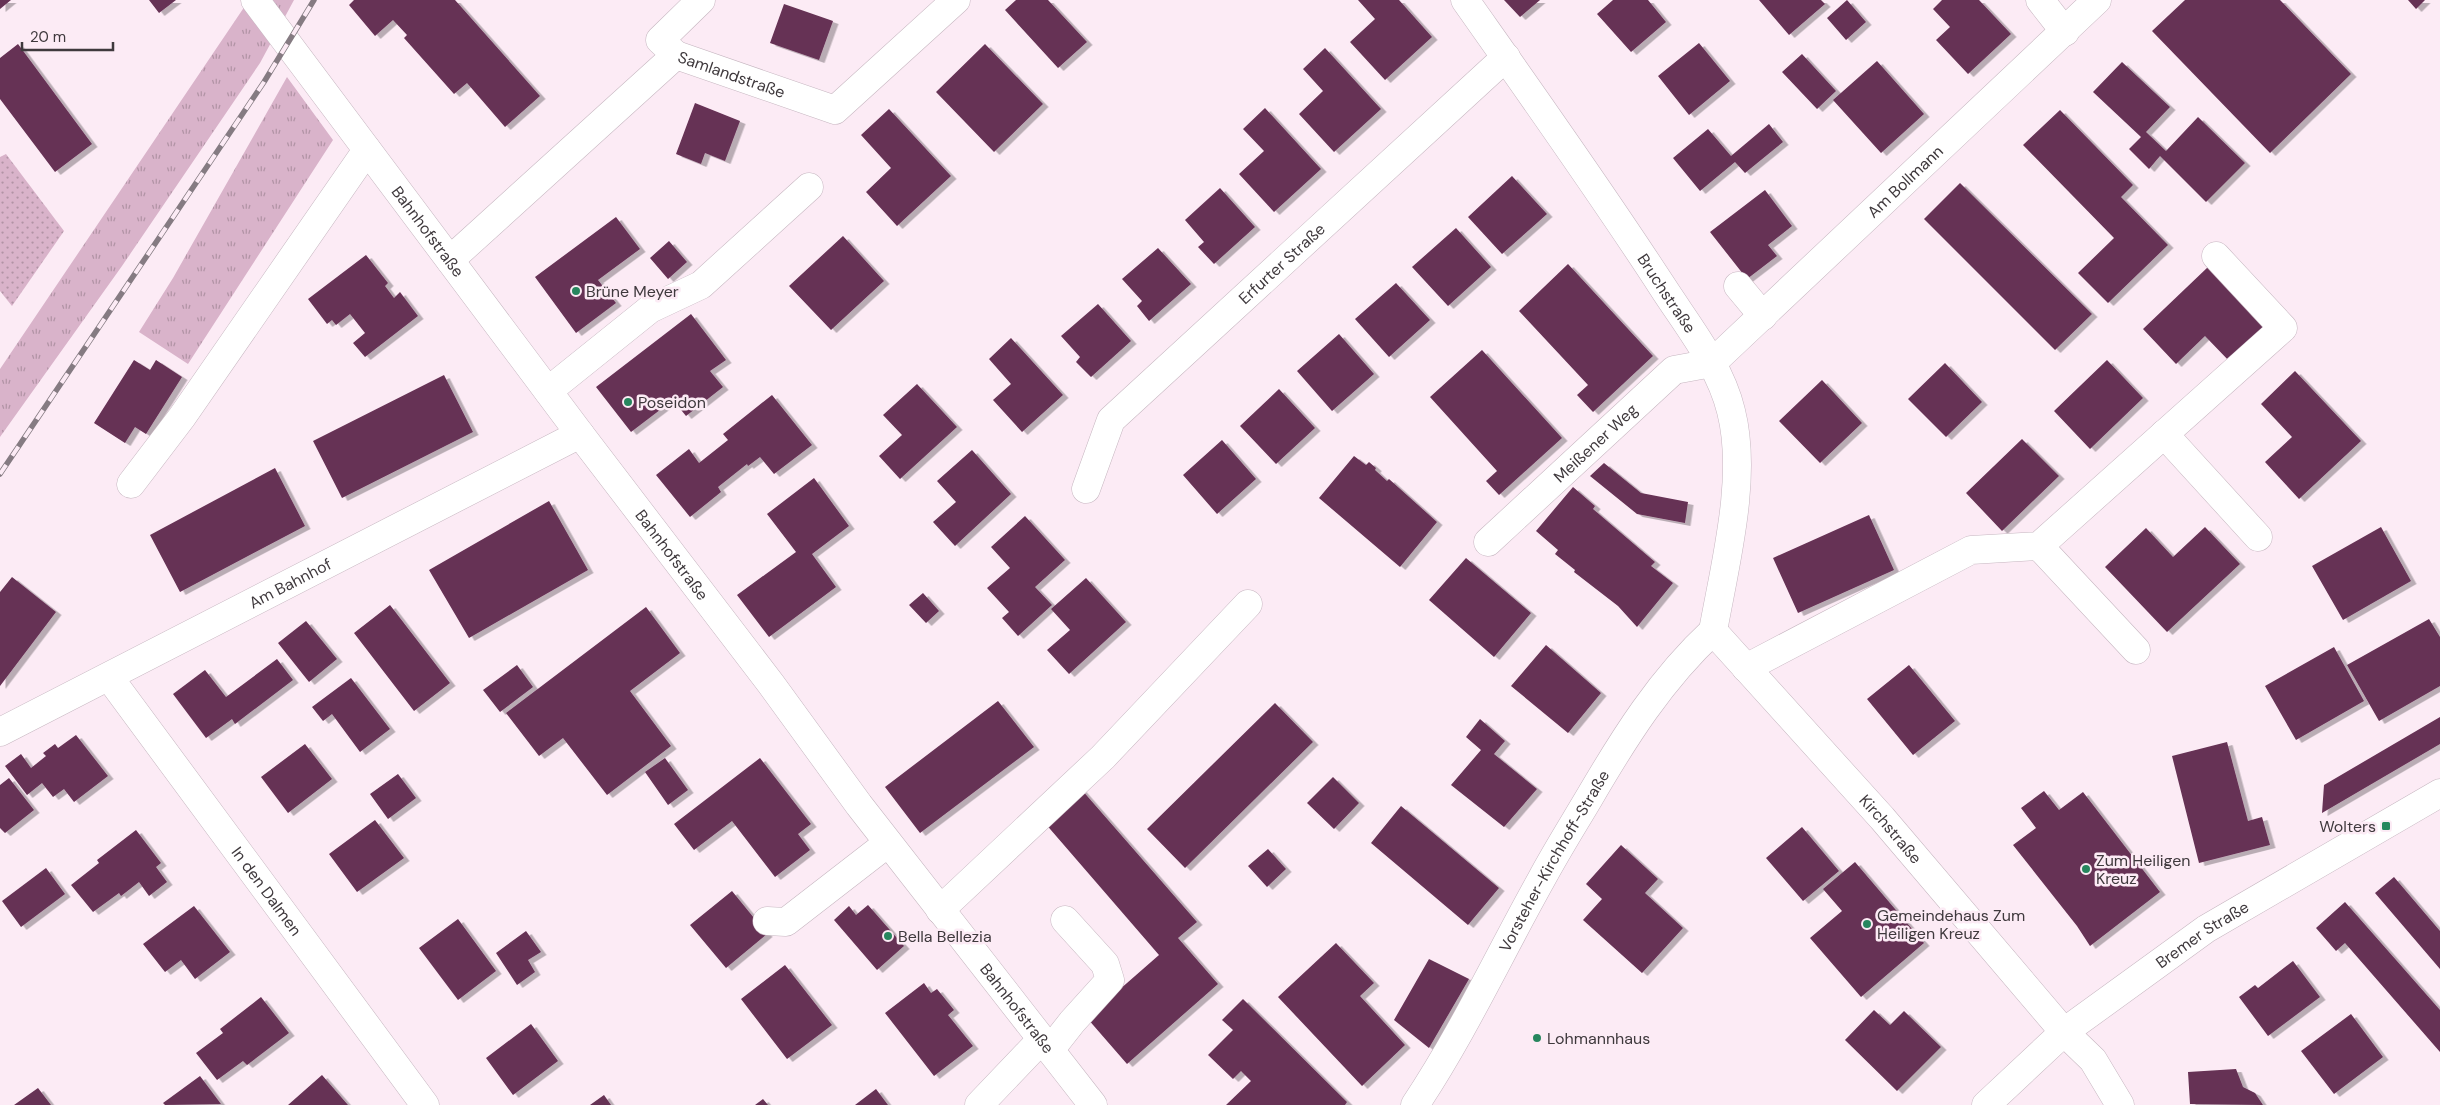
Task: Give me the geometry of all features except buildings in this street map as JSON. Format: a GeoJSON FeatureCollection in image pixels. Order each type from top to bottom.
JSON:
{"type":"FeatureCollection","features":[{"type":"Feature","properties":{"kind":"street","name":"Bahnhofstraße"},"geometry":{"type":"LineString","coordinates":[[255,0],[580,434],[765,676],[888,843],[1093,1105]]}},
{"type":"Feature","properties":{"kind":"street"},"geometry":{"type":"LineString","coordinates":[[676,55],[660,40],[701,0]]}},
{"type":"Feature","properties":{"kind":"street","name":"Samlandstraße"},"geometry":{"type":"LineString","coordinates":[[450,260],[676,55],[835,110],[956,0]]}},
{"type":"Feature","properties":{"kind":"street","name":"Bruchstraße"},"geometry":{"type":"LineString","coordinates":[[1465,0],[1637,248],[1712,363],[1731,410],[1738,470],[1713,631]]}},
{"type":"Feature","properties":{"kind":"street"},"geometry":{"type":"LineString","coordinates":[[2040,0],[2065,32]]}},
{"type":"Feature","properties":{"kind":"street","name":"Am Bollmann"},"geometry":{"type":"LineString","coordinates":[[1712,363],[2097,0]]}},
{"type":"Feature","properties":{"kind":"street","name":"Erfurter Straße"},"geometry":{"type":"LineString","coordinates":[[1086,490],[1111,420],[1506,57]]}},
{"type":"Feature","properties":{"kind":"street"},"geometry":{"type":"LineString","coordinates":[[131,484],[182,417],[367,150]]}},
{"type":"Feature","properties":{"kind":"street"},"geometry":{"type":"LineString","coordinates":[[548,391],[650,309],[701,285],[809,187]]}},
{"type":"Feature","properties":{"kind":"street"},"geometry":{"type":"LineString","coordinates":[[1746,668],[1971,550],[2039,546],[2283,328],[2216,256]]}},
{"type":"Feature","properties":{"kind":"street"},"geometry":{"type":"LineString","coordinates":[[1738,286],[1763,316]]}},
{"type":"Feature","properties":{"kind":"street","name":"Meißener Weg"},"geometry":{"type":"LineString","coordinates":[[1488,542],[1674,370],[1712,363]]}},
{"type":"Feature","properties":{"kind":"street","name":"Am Bahnhof"},"geometry":{"type":"LineString","coordinates":[[0,732],[580,434]]}},
{"type":"Feature","properties":{"kind":"street"},"geometry":{"type":"LineString","coordinates":[[2164,434],[2258,537]]}},
{"type":"Feature","properties":{"kind":"street"},"geometry":{"type":"LineString","coordinates":[[2039,546],[2136,650]]}},
{"type":"Feature","properties":{"kind":"street"},"geometry":{"type":"LineString","coordinates":[[940,910],[1103,757],[1248,604]]}},
{"type":"Feature","properties":{"kind":"street","name":"Kirchstraße"},"geometry":{"type":"LineString","coordinates":[[1713,631],[1882,818],[2064,1032],[2093,1060],[2120,1105]]}},
{"type":"Feature","properties":{"kind":"street","name":"Vorsteher-Kirchhoff-Straße"},"geometry":{"type":"LineString","coordinates":[[1416,1105],[1452,1046],[1542,878],[1620,744],[1665,681],[1689,653],[1713,631]]}},
{"type":"Feature","properties":{"kind":"street","name":"In den Dalmen"},"geometry":{"type":"LineString","coordinates":[[108,678],[425,1105]]}},
{"type":"Feature","properties":{"kind":"street","name":"Bremer Straße"},"geometry":{"type":"LineString","coordinates":[[1986,1105],[2064,1032],[2206,929],[2440,793]]}},
{"type":"Feature","properties":{"kind":"street"},"geometry":{"type":"LineString","coordinates":[[767,921],[786,922],[888,843]]}},
{"type":"Feature","properties":{"kind":"street"},"geometry":{"type":"LineString","coordinates":[[979,1105],[1072,1022],[1110,980],[1105,964],[1065,920]]}},
{"type":"Feature","properties":{"kind":"green space"},"geometry":{"type":"Polygon","coordinates":[[[249,0],[294,0],[260,63],[122,266],[0,437],[0,369],[249,0]]]}},
{"type":"Feature","properties":{"kind":"green space"},"geometry":{"type":"Polygon","coordinates":[[[287,77],[333,140],[188,364],[139,332],[173,278],[287,77]]]}},
{"type":"Feature","properties":{"kind":"green space"},"geometry":{"type":"Polygon","coordinates":[[[6,154],[64,231],[12,306],[0,291],[0,157],[6,154]]]}},
{"type":"Feature","properties":{"kind":"railway"},"geometry":{"type":"LineString","coordinates":[[0,474],[264,82],[314,0]]}},
{"type":"Feature","properties":{"kind":"place","name":"Brüne Meyer"},"geometry":{"type":"Point","coordinates":[576,291]}},
{"type":"Feature","properties":{"kind":"place","name":"Poseidon"},"geometry":{"type":"Point","coordinates":[628,402]}},
{"type":"Feature","properties":{"kind":"place","name":"Wolters"},"geometry":{"type":"Point","coordinates":[2386,826]}},
{"type":"Feature","properties":{"kind":"place","name":"Zum Heiligen Kreuz"},"geometry":{"type":"Point","coordinates":[2086,869]}},
{"type":"Feature","properties":{"kind":"place","name":"Gemeindehaus Zum Heiligen Kreuz"},"geometry":{"type":"Point","coordinates":[1867,924]}},
{"type":"Feature","properties":{"kind":"place","name":"Bella Bellezia"},"geometry":{"type":"Point","coordinates":[888,936]}},
{"type":"Feature","properties":{"kind":"place","name":"Lohmannhaus"},"geometry":{"type":"Point","coordinates":[1537,1038]}}]}
